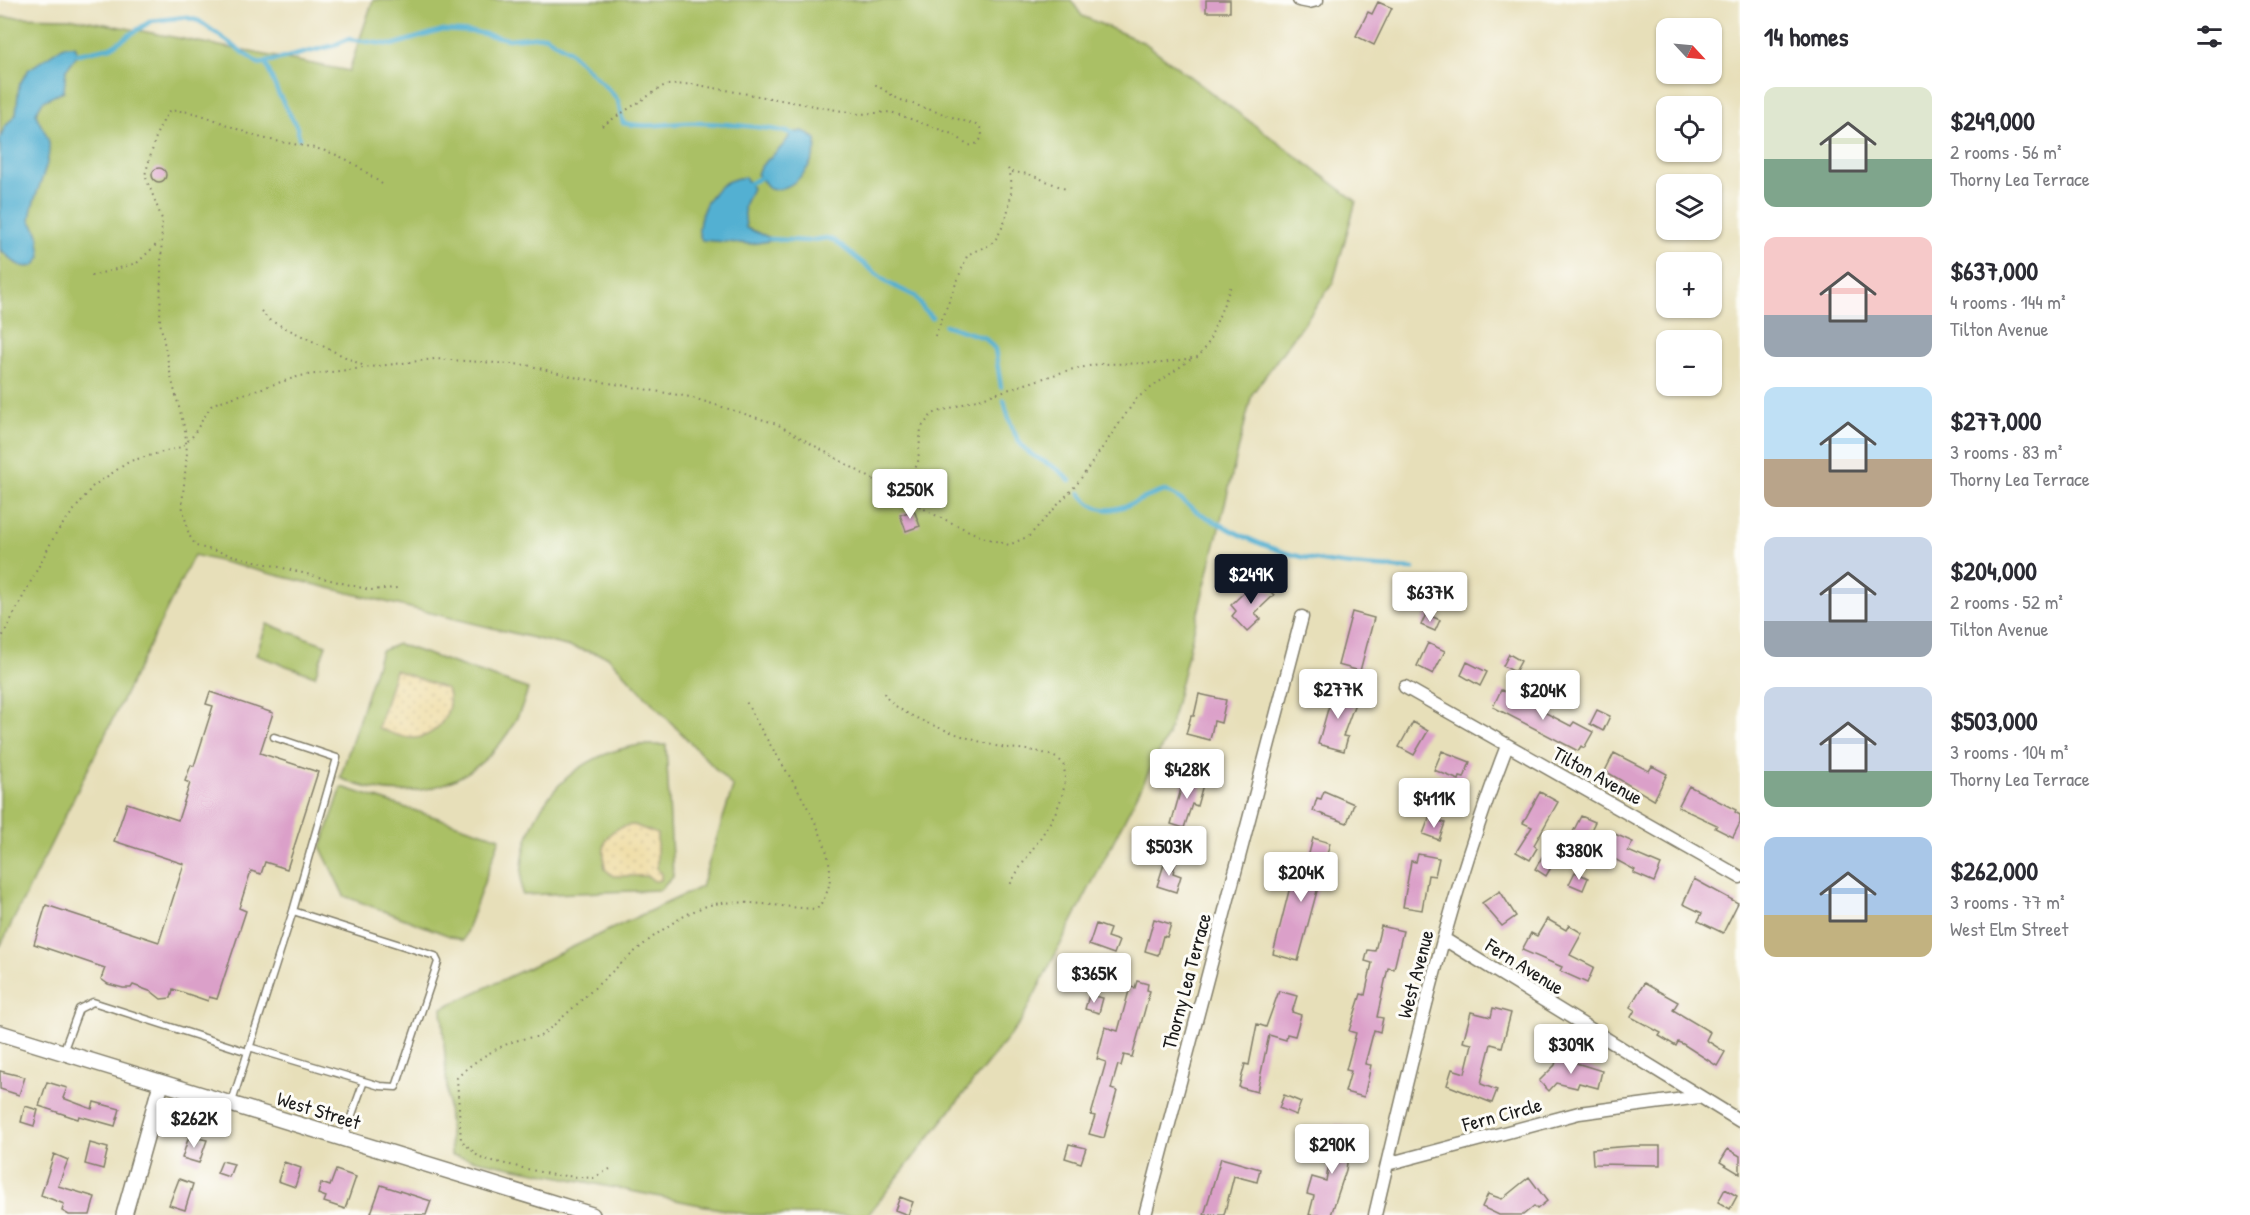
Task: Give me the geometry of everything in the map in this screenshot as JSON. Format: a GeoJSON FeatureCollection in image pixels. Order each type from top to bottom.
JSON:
{"type":"FeatureCollection","features":[{"type":"Feature","properties":{"kind":"street"},"geometry":{"type":"LineString","coordinates":[[1299,0],[1309,2],[1317,0]]}},
{"type":"Feature","properties":{"kind":"street","name":"Thorny Lea Terrace"},"geometry":{"type":"LineString","coordinates":[[1145,1215],[1302,617]]}},
{"type":"Feature","properties":{"kind":"street","name":"Tilton Avenue"},"geometry":{"type":"LineString","coordinates":[[1405,687],[1740,878]]}},
{"type":"Feature","properties":{"kind":"street","name":"West Avenue"},"geometry":{"type":"LineString","coordinates":[[1375,1215],[1444,939],[1489,793],[1507,747]]}},
{"type":"Feature","properties":{"kind":"street","name":"Fern Avenue"},"geometry":{"type":"LineString","coordinates":[[1444,939],[1740,1121]]}},
{"type":"Feature","properties":{"kind":"street","name":"West Street"},"geometry":{"type":"LineString","coordinates":[[0,1033],[231,1106],[592,1215]]}},
{"type":"Feature","properties":{"kind":"street"},"geometry":{"type":"LineString","coordinates":[[124,1215],[161,1084]]}},
{"type":"Feature","properties":{"kind":"street","name":"Fern Circle"},"geometry":{"type":"LineString","coordinates":[[1387,1164],[1579,1113],[1699,1097]]}},
{"type":"Feature","properties":{"kind":"lane"},"geometry":{"type":"LineString","coordinates":[[231,1106],[293,911],[337,758],[274,737]]}},
{"type":"Feature","properties":{"kind":"lane"},"geometry":{"type":"LineString","coordinates":[[63,1053],[79,1009],[93,1002],[248,1050],[388,1088],[396,1087],[437,958],[293,911]]}},
{"type":"Feature","properties":{"kind":"lane"},"geometry":{"type":"LineString","coordinates":[[343,1139],[364,1081]]}},
{"type":"Feature","properties":{"kind":"path"},"geometry":{"type":"LineString","coordinates":[[602,126],[626,108],[665,85],[692,84],[859,114],[891,112],[955,135],[967,145],[976,144],[981,140],[982,133],[979,126],[898,99],[873,83]]}},
{"type":"Feature","properties":{"kind":"path"},"geometry":{"type":"LineString","coordinates":[[382,184],[345,159],[317,147],[259,137],[192,113],[169,111],[158,130],[145,175],[162,219],[159,242],[160,322],[186,443],[182,505],[189,534],[196,546],[370,590],[396,588]]}},
{"type":"Feature","properties":{"kind":"path"},"geometry":{"type":"LineString","coordinates":[[1006,166],[1012,172],[1029,174],[1068,190]]}},
{"type":"Feature","properties":{"kind":"path"},"geometry":{"type":"LineString","coordinates":[[934,336],[967,256],[975,249],[990,245],[998,237],[1012,186],[1012,172]]}},
{"type":"Feature","properties":{"kind":"path"},"geometry":{"type":"LineString","coordinates":[[91,276],[137,263],[159,242]]}},
{"type":"Feature","properties":{"kind":"path"},"geometry":{"type":"LineString","coordinates":[[903,497],[918,462],[921,428],[932,414],[1069,370],[1100,364],[1162,363],[1198,357],[1207,346],[1231,286]]}},
{"type":"Feature","properties":{"kind":"path"},"geometry":{"type":"LineString","coordinates":[[261,311],[269,320],[367,368]]}},
{"type":"Feature","properties":{"kind":"path"},"geometry":{"type":"LineString","coordinates":[[0,641],[56,533],[93,486],[130,461],[181,447],[211,406],[218,402],[300,376],[435,359],[527,365],[574,377],[690,397],[777,424],[903,497],[982,537],[1009,545],[1029,536],[1087,472],[1137,398],[1191,359]]}},
{"type":"Feature","properties":{"kind":"path"},"geometry":{"type":"LineString","coordinates":[[884,693],[894,706],[917,718],[992,745],[1050,754],[1063,763],[1066,773],[1057,807],[1009,887]]}},
{"type":"Feature","properties":{"kind":"path"},"geometry":{"type":"LineString","coordinates":[[610,1169],[593,1178],[553,1175],[480,1158],[461,1140],[457,1078],[488,1055],[527,1037],[539,1037],[661,931],[689,912],[721,903],[817,909],[826,897],[830,873],[823,843],[808,808],[752,716],[745,699]]}},
{"type":"Feature","properties":{"kind":"green space"},"geometry":{"type":"Polygon","coordinates":[[[373,0],[1071,0],[1082,16],[1145,43],[1356,201],[1333,283],[1252,394],[1168,735],[1021,1021],[868,1215],[750,1215],[451,1155],[442,1008],[701,887],[733,787],[607,656],[194,555],[0,947],[0,17],[74,18],[349,71],[373,0]]]}},
{"type":"Feature","properties":{"kind":"green space"},"geometry":{"type":"Polygon","coordinates":[[[267,624],[326,645],[315,676],[256,655],[267,624]]]}},
{"type":"Feature","properties":{"kind":"green space"},"geometry":{"type":"Polygon","coordinates":[[[398,644],[528,689],[516,719],[500,744],[479,764],[455,779],[429,789],[400,792],[370,788],[340,778],[381,651],[398,644]]]}},
{"type":"Feature","properties":{"kind":"green space"},"geometry":{"type":"Polygon","coordinates":[[[640,745],[666,745],[673,877],[660,890],[522,895],[522,867],[527,841],[536,817],[550,796],[567,777],[589,762],[613,751],[640,745]]]}},
{"type":"Feature","properties":{"kind":"green space"},"geometry":{"type":"Polygon","coordinates":[[[342,787],[500,838],[463,941],[344,896],[321,848],[342,787]]]}},
{"type":"Feature","properties":{"kind":"sand"},"geometry":{"type":"Polygon","coordinates":[[[395,670],[447,689],[449,705],[447,713],[443,721],[431,733],[410,738],[378,728],[395,670]]]}},
{"type":"Feature","properties":{"kind":"sand"},"geometry":{"type":"Polygon","coordinates":[[[634,825],[657,834],[657,869],[661,874],[661,880],[654,881],[648,876],[613,876],[605,869],[604,851],[607,838],[617,829],[634,825]]]}},
{"type":"Feature","properties":{"kind":"water"},"geometry":{"type":"Polygon","coordinates":[[[64,46],[75,46],[78,54],[66,70],[64,91],[43,101],[36,113],[48,139],[49,153],[30,220],[38,232],[41,257],[35,265],[25,267],[16,263],[0,249],[0,139],[4,128],[16,114],[19,85],[28,70],[64,46]]]}},
{"type":"Feature","properties":{"kind":"water"},"geometry":{"type":"Polygon","coordinates":[[[803,131],[816,139],[816,148],[809,166],[803,174],[787,186],[770,189],[757,174],[759,169],[782,146],[791,133],[803,131]]]}},
{"type":"Feature","properties":{"kind":"water"},"geometry":{"type":"Polygon","coordinates":[[[745,177],[752,188],[744,206],[746,228],[776,240],[751,244],[702,240],[699,233],[700,221],[710,197],[728,181],[745,177]]]}},
{"type":"Feature","properties":{"kind":"building"},"geometry":{"type":"Polygon","coordinates":[[[1206,0],[1230,0],[1230,12],[1206,12],[1206,0]]]}},
{"type":"Feature","properties":{"kind":"building"},"geometry":{"type":"Polygon","coordinates":[[[1378,2],[1392,8],[1374,45],[1356,36],[1368,12],[1372,14],[1378,2]]]}},
{"type":"Feature","properties":{"kind":"building"},"geometry":{"type":"Polygon","coordinates":[[[159,168],[164,170],[166,175],[164,180],[159,182],[154,180],[152,175],[154,170],[159,168]]]}},
{"type":"Feature","properties":{"kind":"building"},"geometry":{"type":"Polygon","coordinates":[[[914,510],[920,526],[906,531],[900,515],[914,510]]]}},
{"type":"Feature","properties":{"kind":"building"},"geometry":{"type":"Polygon","coordinates":[[[1258,579],[1274,595],[1255,613],[1261,619],[1247,632],[1232,616],[1236,611],[1231,605],[1258,579]]]}},
{"type":"Feature","properties":{"kind":"building"},"geometry":{"type":"Polygon","coordinates":[[[1352,612],[1374,618],[1360,671],[1338,665],[1352,612]]]}},
{"type":"Feature","properties":{"kind":"building"},"geometry":{"type":"Polygon","coordinates":[[[1426,614],[1440,620],[1435,631],[1421,625],[1426,614]]]}},
{"type":"Feature","properties":{"kind":"building"},"geometry":{"type":"Polygon","coordinates":[[[1428,643],[1445,651],[1433,674],[1417,666],[1428,643]]]}},
{"type":"Feature","properties":{"kind":"building"},"geometry":{"type":"Polygon","coordinates":[[[1509,654],[1521,661],[1515,672],[1503,666],[1509,654]]]}},
{"type":"Feature","properties":{"kind":"building"},"geometry":{"type":"Polygon","coordinates":[[[1467,662],[1487,672],[1480,686],[1461,675],[1467,662]]]}},
{"type":"Feature","properties":{"kind":"building"},"geometry":{"type":"Polygon","coordinates":[[[1334,688],[1358,695],[1343,736],[1348,737],[1344,751],[1318,744],[1334,688]]]}},
{"type":"Feature","properties":{"kind":"building"},"geometry":{"type":"Polygon","coordinates":[[[1501,690],[1544,708],[1542,711],[1571,726],[1574,722],[1593,732],[1584,748],[1581,746],[1578,751],[1493,707],[1501,690]]]}},
{"type":"Feature","properties":{"kind":"building"},"geometry":{"type":"Polygon","coordinates":[[[210,692],[273,713],[260,753],[318,772],[287,869],[265,862],[261,874],[251,871],[239,908],[246,911],[217,999],[209,997],[208,1001],[173,989],[171,998],[161,999],[152,992],[133,985],[131,988],[123,988],[108,984],[101,979],[105,968],[34,944],[46,905],[159,942],[184,864],[114,841],[127,803],[178,820],[190,783],[185,781],[191,765],[194,766],[213,706],[206,704],[210,692]]]}},
{"type":"Feature","properties":{"kind":"building"},"geometry":{"type":"Polygon","coordinates":[[[1199,694],[1226,700],[1221,723],[1214,721],[1210,740],[1186,734],[1191,716],[1194,716],[1199,694]]]}},
{"type":"Feature","properties":{"kind":"building"},"geometry":{"type":"Polygon","coordinates":[[[1597,710],[1610,716],[1603,731],[1590,724],[1597,710]]]}},
{"type":"Feature","properties":{"kind":"building"},"geometry":{"type":"Polygon","coordinates":[[[1413,722],[1428,731],[1414,755],[1399,747],[1413,722]]]}},
{"type":"Feature","properties":{"kind":"building"},"geometry":{"type":"Polygon","coordinates":[[[1442,751],[1470,762],[1464,778],[1460,777],[1459,780],[1434,770],[1442,751]]]}},
{"type":"Feature","properties":{"kind":"building"},"geometry":{"type":"Polygon","coordinates":[[[1614,753],[1649,771],[1652,766],[1667,774],[1654,800],[1605,771],[1614,753]]]}},
{"type":"Feature","properties":{"kind":"building"},"geometry":{"type":"Polygon","coordinates":[[[1185,775],[1204,781],[1197,806],[1192,804],[1184,828],[1171,824],[1185,775]]]}},
{"type":"Feature","properties":{"kind":"building"},"geometry":{"type":"Polygon","coordinates":[[[1689,786],[1736,810],[1735,812],[1740,815],[1740,823],[1733,837],[1715,828],[1717,825],[1678,807],[1689,786]]]}},
{"type":"Feature","properties":{"kind":"building"},"geometry":{"type":"Polygon","coordinates":[[[1324,791],[1354,804],[1347,823],[1313,811],[1317,798],[1321,799],[1324,791]]]}},
{"type":"Feature","properties":{"kind":"building"},"geometry":{"type":"Polygon","coordinates":[[[1540,792],[1558,802],[1534,845],[1537,848],[1530,860],[1516,852],[1532,827],[1523,823],[1540,792]]]}},
{"type":"Feature","properties":{"kind":"building"},"geometry":{"type":"Polygon","coordinates":[[[1581,816],[1595,822],[1582,848],[1568,842],[1581,816]]]}},
{"type":"Feature","properties":{"kind":"building"},"geometry":{"type":"Polygon","coordinates":[[[1429,818],[1445,823],[1439,840],[1423,834],[1429,818]]]}},
{"type":"Feature","properties":{"kind":"building"},"geometry":{"type":"Polygon","coordinates":[[[1615,834],[1633,842],[1628,851],[1661,865],[1654,882],[1633,873],[1635,870],[1605,854],[1615,834]]]}},
{"type":"Feature","properties":{"kind":"building"},"geometry":{"type":"Polygon","coordinates":[[[1313,838],[1330,843],[1298,961],[1273,954],[1293,875],[1303,877],[1313,838]]]}},
{"type":"Feature","properties":{"kind":"building"},"geometry":{"type":"Polygon","coordinates":[[[1418,854],[1439,858],[1435,876],[1428,875],[1422,910],[1403,907],[1411,861],[1416,862],[1418,854]]]}},
{"type":"Feature","properties":{"kind":"building"},"geometry":{"type":"Polygon","coordinates":[[[1542,857],[1553,864],[1546,876],[1535,869],[1542,857]]]}},
{"type":"Feature","properties":{"kind":"building"},"geometry":{"type":"Polygon","coordinates":[[[1166,858],[1176,861],[1173,873],[1181,876],[1176,892],[1157,886],[1166,858]]]}},
{"type":"Feature","properties":{"kind":"building"},"geometry":{"type":"Polygon","coordinates":[[[1575,872],[1588,878],[1583,890],[1569,884],[1575,872]]]}},
{"type":"Feature","properties":{"kind":"building"},"geometry":{"type":"Polygon","coordinates":[[[1694,879],[1738,903],[1723,933],[1698,921],[1702,913],[1683,904],[1694,879]]]}},
{"type":"Feature","properties":{"kind":"building"},"geometry":{"type":"Polygon","coordinates":[[[1500,891],[1516,916],[1502,926],[1482,903],[1500,891]]]}},
{"type":"Feature","properties":{"kind":"building"},"geometry":{"type":"Polygon","coordinates":[[[1154,919],[1171,924],[1167,937],[1163,936],[1158,955],[1145,951],[1154,919]]]}},
{"type":"Feature","properties":{"kind":"building"},"geometry":{"type":"Polygon","coordinates":[[[1547,919],[1566,930],[1569,925],[1582,933],[1570,955],[1594,967],[1587,983],[1560,971],[1562,967],[1522,950],[1531,933],[1537,936],[1547,919]]]}},
{"type":"Feature","properties":{"kind":"building"},"geometry":{"type":"Polygon","coordinates":[[[1096,924],[1110,929],[1107,937],[1119,941],[1114,954],[1089,945],[1096,924]]]}},
{"type":"Feature","properties":{"kind":"building"},"geometry":{"type":"Polygon","coordinates":[[[1381,926],[1403,931],[1394,969],[1388,968],[1377,1017],[1383,1018],[1380,1032],[1374,1030],[1365,1064],[1371,1065],[1364,1097],[1345,1092],[1351,1071],[1346,1070],[1356,1033],[1349,1031],[1361,994],[1365,995],[1372,963],[1365,961],[1368,950],[1375,951],[1381,926]]]}},
{"type":"Feature","properties":{"kind":"building"},"geometry":{"type":"Polygon","coordinates":[[[1137,981],[1148,984],[1147,990],[1150,991],[1132,1057],[1124,1055],[1121,1066],[1118,1065],[1111,1089],[1117,1091],[1104,1138],[1089,1134],[1095,1116],[1091,1115],[1106,1062],[1097,1059],[1105,1027],[1118,1031],[1130,987],[1135,988],[1137,981]]]}},
{"type":"Feature","properties":{"kind":"building"},"geometry":{"type":"Polygon","coordinates":[[[1644,983],[1678,1002],[1673,1010],[1710,1032],[1706,1040],[1725,1052],[1717,1066],[1683,1044],[1678,1042],[1676,1046],[1659,1036],[1661,1033],[1631,1017],[1635,1010],[1630,1007],[1644,983]]]}},
{"type":"Feature","properties":{"kind":"building"},"geometry":{"type":"Polygon","coordinates":[[[1279,991],[1297,996],[1292,1012],[1301,1015],[1295,1036],[1287,1034],[1286,1040],[1269,1035],[1257,1092],[1239,1087],[1245,1064],[1249,1065],[1257,1024],[1266,1027],[1279,991]]]}},
{"type":"Feature","properties":{"kind":"building"},"geometry":{"type":"Polygon","coordinates":[[[1089,995],[1103,998],[1099,1013],[1085,1009],[1089,995]]]}},
{"type":"Feature","properties":{"kind":"building"},"geometry":{"type":"Polygon","coordinates":[[[1493,1008],[1511,1013],[1502,1047],[1491,1044],[1482,1079],[1481,1084],[1497,1090],[1492,1103],[1447,1085],[1452,1069],[1465,1073],[1472,1044],[1463,1042],[1471,1012],[1491,1017],[1493,1008]]]}},
{"type":"Feature","properties":{"kind":"building"},"geometry":{"type":"Polygon","coordinates":[[[1557,1057],[1602,1071],[1598,1088],[1579,1083],[1577,1088],[1556,1083],[1549,1091],[1539,1081],[1555,1065],[1557,1057]]]}},
{"type":"Feature","properties":{"kind":"building"},"geometry":{"type":"Polygon","coordinates":[[[0,1071],[25,1077],[19,1095],[0,1089],[0,1071]]]}},
{"type":"Feature","properties":{"kind":"building"},"geometry":{"type":"Polygon","coordinates":[[[47,1082],[67,1088],[63,1098],[92,1109],[94,1102],[120,1109],[115,1126],[79,1116],[78,1119],[39,1106],[47,1082]]]}},
{"type":"Feature","properties":{"kind":"building"},"geometry":{"type":"Polygon","coordinates":[[[1284,1095],[1301,1102],[1296,1115],[1279,1108],[1284,1095]]]}},
{"type":"Feature","properties":{"kind":"building"},"geometry":{"type":"Polygon","coordinates":[[[25,1106],[38,1110],[34,1126],[21,1122],[25,1106]]]}},
{"type":"Feature","properties":{"kind":"building"},"geometry":{"type":"Polygon","coordinates":[[[1336,1124],[1352,1128],[1346,1170],[1331,1215],[1309,1215],[1314,1196],[1307,1194],[1312,1177],[1326,1181],[1336,1124]]]}},
{"type":"Feature","properties":{"kind":"building"},"geometry":{"type":"Polygon","coordinates":[[[189,1136],[207,1140],[199,1163],[182,1158],[189,1136]]]}},
{"type":"Feature","properties":{"kind":"building"},"geometry":{"type":"Polygon","coordinates":[[[90,1143],[108,1148],[103,1169],[85,1164],[90,1143]]]}},
{"type":"Feature","properties":{"kind":"building"},"geometry":{"type":"Polygon","coordinates":[[[1069,1144],[1086,1148],[1081,1163],[1065,1158],[1069,1144]]]}},
{"type":"Feature","properties":{"kind":"building"},"geometry":{"type":"Polygon","coordinates":[[[1660,1146],[1660,1165],[1593,1164],[1592,1149],[1660,1146]]]}},
{"type":"Feature","properties":{"kind":"building"},"geometry":{"type":"Polygon","coordinates":[[[1728,1149],[1740,1156],[1740,1174],[1720,1162],[1728,1149]]]}},
{"type":"Feature","properties":{"kind":"building"},"geometry":{"type":"Polygon","coordinates":[[[54,1154],[68,1160],[58,1186],[95,1197],[90,1215],[69,1215],[62,1211],[64,1204],[41,1195],[54,1154]]]}},
{"type":"Feature","properties":{"kind":"building"},"geometry":{"type":"Polygon","coordinates":[[[1221,1158],[1260,1169],[1257,1182],[1234,1176],[1224,1215],[1204,1215],[1221,1158]]]}},
{"type":"Feature","properties":{"kind":"building"},"geometry":{"type":"Polygon","coordinates":[[[222,1161],[234,1164],[229,1177],[217,1173],[222,1161]]]}},
{"type":"Feature","properties":{"kind":"building"},"geometry":{"type":"Polygon","coordinates":[[[284,1162],[301,1168],[295,1187],[278,1181],[284,1162]]]}},
{"type":"Feature","properties":{"kind":"building"},"geometry":{"type":"Polygon","coordinates":[[[336,1170],[356,1177],[345,1209],[324,1202],[326,1197],[318,1194],[321,1183],[330,1186],[336,1170]]]}},
{"type":"Feature","properties":{"kind":"building"},"geometry":{"type":"Polygon","coordinates":[[[1529,1177],[1547,1201],[1537,1209],[1534,1206],[1523,1215],[1499,1215],[1482,1207],[1488,1194],[1502,1199],[1529,1177]]]}},
{"type":"Feature","properties":{"kind":"building"},"geometry":{"type":"Polygon","coordinates":[[[179,1179],[193,1184],[185,1210],[169,1205],[179,1179]]]}},
{"type":"Feature","properties":{"kind":"building"},"geometry":{"type":"Polygon","coordinates":[[[381,1185],[431,1201],[426,1215],[371,1213],[381,1185]]]}},
{"type":"Feature","properties":{"kind":"building"},"geometry":{"type":"Polygon","coordinates":[[[1725,1189],[1737,1196],[1730,1209],[1718,1202],[1725,1189]]]}},
{"type":"Feature","properties":{"kind":"building"},"geometry":{"type":"Polygon","coordinates":[[[900,1197],[913,1202],[908,1215],[895,1210],[900,1197]]]}},
{"type":"Feature","properties":{"kind":"waterway"},"geometry":{"type":"LineString","coordinates":[[78,54],[111,47],[151,21],[185,17],[199,21],[259,64],[332,46],[348,39],[392,45],[443,30],[475,32],[508,39],[545,36],[569,51],[610,91],[618,101],[623,123],[724,124],[759,127],[796,135]]}},
{"type":"Feature","properties":{"kind":"waterway"},"geometry":{"type":"LineString","coordinates":[[266,64],[278,93],[297,127],[299,138]]}},
{"type":"Feature","properties":{"kind":"waterway"},"geometry":{"type":"LineString","coordinates":[[748,184],[764,176]]}},
{"type":"Feature","properties":{"kind":"waterway"},"geometry":{"type":"LineString","coordinates":[[770,239],[807,241],[827,238],[835,241],[888,283],[915,296],[924,310],[932,317]]}},
{"type":"Feature","properties":{"kind":"waterway"},"geometry":{"type":"LineString","coordinates":[[945,325],[985,338],[995,349],[1001,387]]}},
{"type":"Feature","properties":{"kind":"waterway"},"geometry":{"type":"LineString","coordinates":[[1004,400],[1016,437],[1025,450],[1057,469],[1070,481]]}},
{"type":"Feature","properties":{"kind":"waterway"},"geometry":{"type":"LineString","coordinates":[[1080,493],[1099,508],[1109,509],[1120,508],[1165,491],[1219,524],[1277,550],[1320,561],[1413,569]]}}]}
